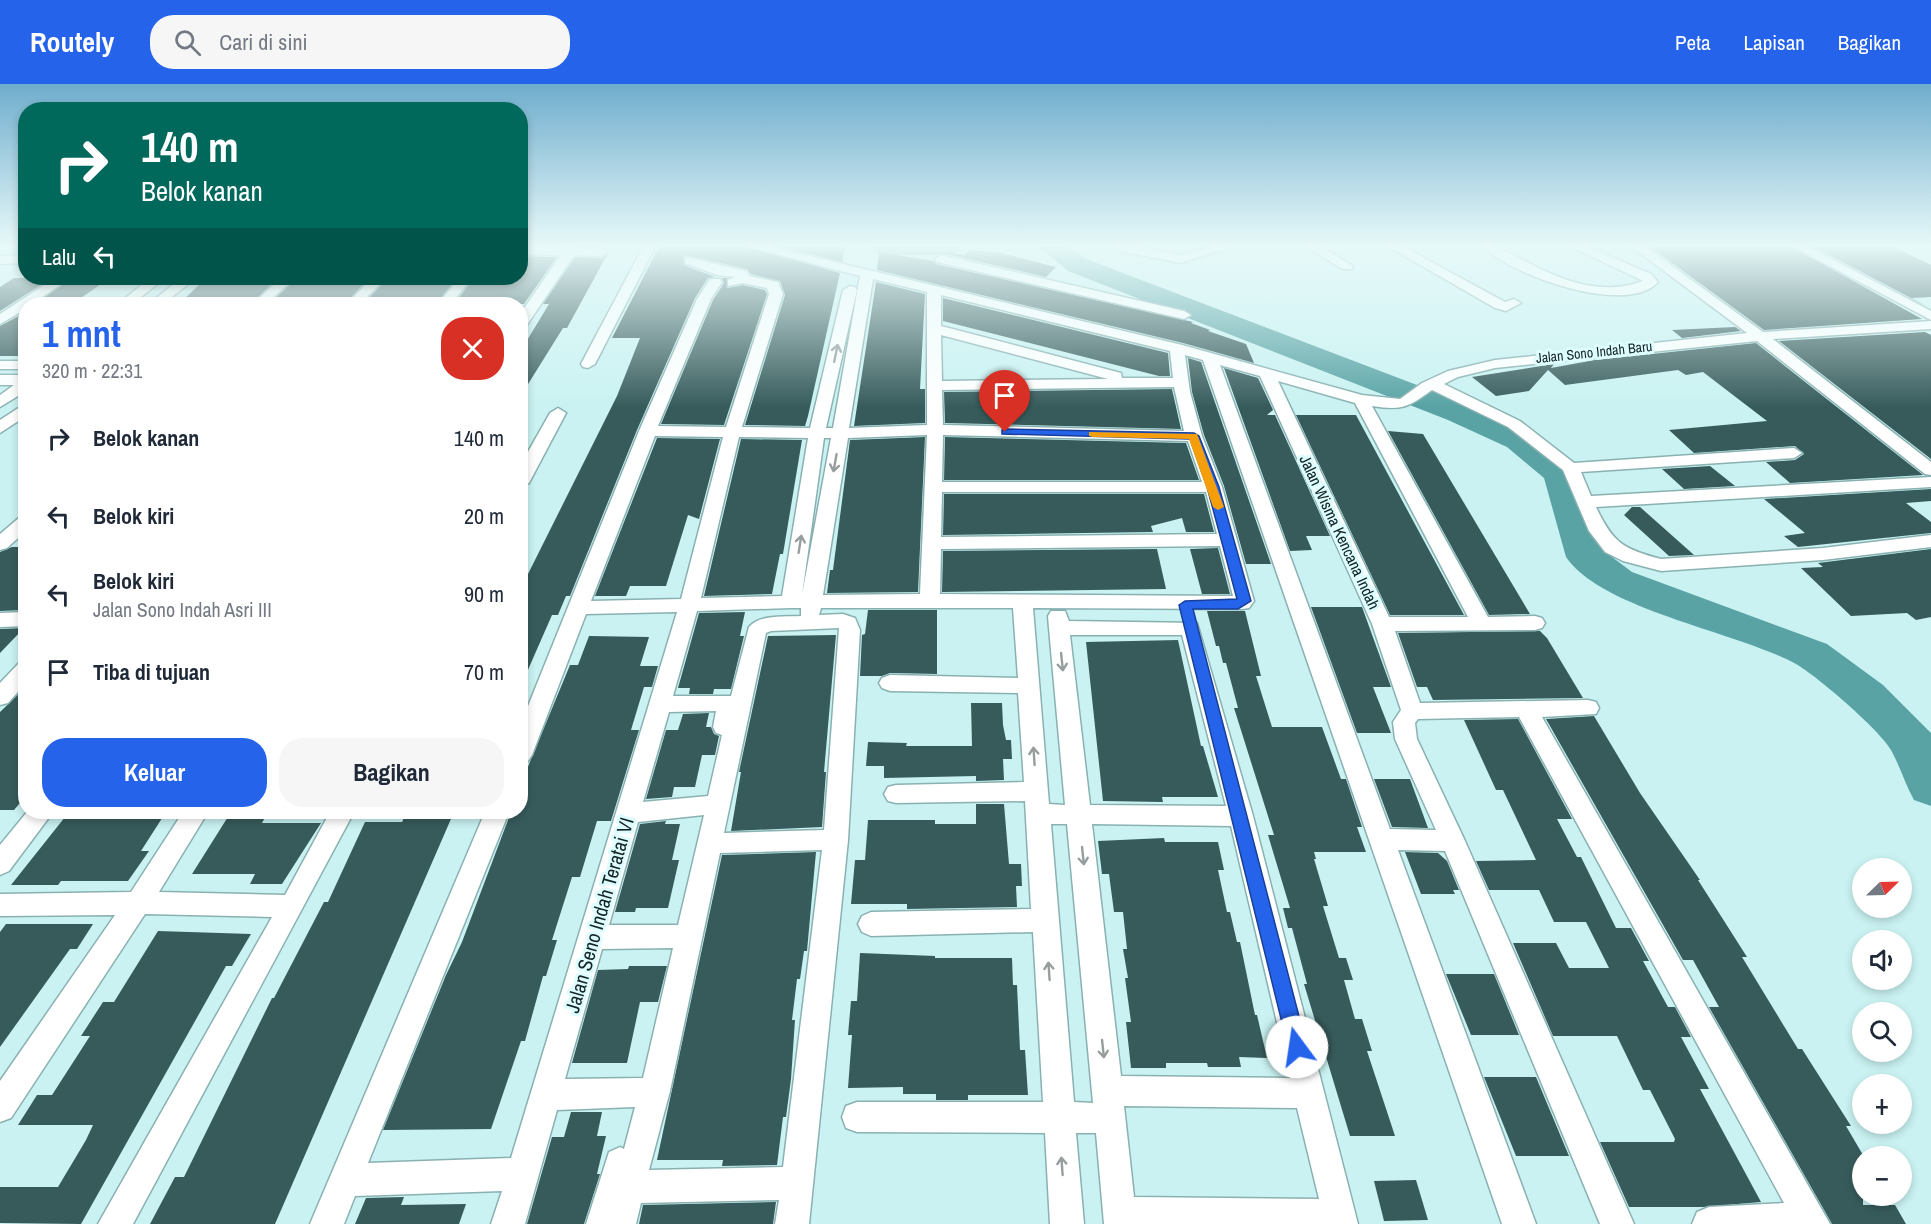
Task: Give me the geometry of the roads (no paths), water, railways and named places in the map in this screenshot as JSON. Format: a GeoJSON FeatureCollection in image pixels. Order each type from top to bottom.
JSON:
{"type":"FeatureCollection","features":[{"type":"Feature","properties":{"kind":"street"},"geometry":{"type":"LineString","coordinates":[[528,313],[537,300]]}},
{"type":"Feature","properties":{"kind":"street"},"geometry":{"type":"LineString","coordinates":[[588,364],[621,300]]}},
{"type":"Feature","properties":{"kind":"street"},"geometry":{"type":"LineString","coordinates":[[528,736],[581,608],[647,431],[703,300]]}},
{"type":"Feature","properties":{"kind":"street","name":"Jalan Seno Indah Teratai VI"},"geometry":{"type":"LineString","coordinates":[[508,1224],[689,605],[732,432],[774,300]]}},
{"type":"Feature","properties":{"kind":"street"},"geometry":{"type":"LineString","coordinates":[[804,609],[817,432],[855,300]]}},
{"type":"Feature","properties":{"kind":"street"},"geometry":{"type":"LineString","coordinates":[[930,602],[935,430],[933,386],[935,329],[931,300]]}},
{"type":"Feature","properties":{"kind":"street"},"geometry":{"type":"LineString","coordinates":[[980,300],[1210,357],[1269,379],[1364,406],[1481,623]]}},
{"type":"Feature","properties":{"kind":"street"},"geometry":{"type":"LineString","coordinates":[[1121,300],[1184,315]]}},
{"type":"Feature","properties":{"kind":"street"},"geometry":{"type":"LineString","coordinates":[[1492,300],[1500,305],[1514,305],[1505,300]]}},
{"type":"Feature","properties":{"kind":"street"},"geometry":{"type":"LineString","coordinates":[[1711,300],[1760,336],[1930,472]]}},
{"type":"Feature","properties":{"kind":"street"},"geometry":{"type":"LineString","coordinates":[[1901,300],[1931,316]]}},
{"type":"Feature","properties":{"kind":"street"},"geometry":{"type":"LineString","coordinates":[[0,320],[18,308]]}},
{"type":"Feature","properties":{"kind":"street"},"geometry":{"type":"LineString","coordinates":[[804,609],[840,433],[851,315]]}},
{"type":"Feature","properties":{"kind":"street","name":"Jalan Sono Indah Baru"},"geometry":{"type":"LineString","coordinates":[[1364,406],[1410,400],[1430,385],[1460,372],[1495,364],[1760,336],[1931,325]]}},
{"type":"Feature","properties":{"kind":"street"},"geometry":{"type":"LineString","coordinates":[[935,329],[1143,383]]}},
{"type":"Feature","properties":{"kind":"street"},"geometry":{"type":"LineString","coordinates":[[581,608],[689,605],[804,609],[930,602],[1023,603],[1057,616],[1188,616],[1238,604],[1244,601],[1213,487],[1194,436],[1181,382],[1177,348]]}},
{"type":"Feature","properties":{"kind":"street"},"geometry":{"type":"LineString","coordinates":[[1210,357],[1519,1224]]}},
{"type":"Feature","properties":{"kind":"street"},"geometry":{"type":"LineString","coordinates":[[0,365],[18,365]]}},
{"type":"Feature","properties":{"kind":"street","name":"Jalan Wisma Kencana Indah"},"geometry":{"type":"LineString","coordinates":[[1269,379],[1382,624],[1535,623]]}},
{"type":"Feature","properties":{"kind":"street"},"geometry":{"type":"LineString","coordinates":[[0,380],[18,381]]}},
{"type":"Feature","properties":{"kind":"street"},"geometry":{"type":"LineString","coordinates":[[933,386],[1181,382]]}},
{"type":"Feature","properties":{"kind":"street"},"geometry":{"type":"LineString","coordinates":[[1430,385],[1514,424],[1570,468],[1598,531],[1612,548],[1630,557],[1661,566],[1823,554],[1931,541]]}},
{"type":"Feature","properties":{"kind":"street"},"geometry":{"type":"LineString","coordinates":[[0,402],[18,387]]}},
{"type":"Feature","properties":{"kind":"street"},"geometry":{"type":"LineString","coordinates":[[528,468],[558,413]]}},
{"type":"Feature","properties":{"kind":"street"},"geometry":{"type":"LineString","coordinates":[[0,428],[18,414]]}},
{"type":"Feature","properties":{"kind":"street"},"geometry":{"type":"LineString","coordinates":[[647,431],[840,433],[935,430],[1194,436]]}},
{"type":"Feature","properties":{"kind":"street"},"geometry":{"type":"LineString","coordinates":[[1570,468],[1794,453]]}},
{"type":"Feature","properties":{"kind":"street"},"geometry":{"type":"LineString","coordinates":[[1585,502],[1930,472]]}},
{"type":"Feature","properties":{"kind":"street"},"geometry":{"type":"LineString","coordinates":[[933,487],[1213,487]]}},
{"type":"Feature","properties":{"kind":"street"},"geometry":{"type":"LineString","coordinates":[[3,542],[18,528]]}},
{"type":"Feature","properties":{"kind":"street"},"geometry":{"type":"LineString","coordinates":[[3,542],[18,540]]}},
{"type":"Feature","properties":{"kind":"street"},"geometry":{"type":"LineString","coordinates":[[932,543],[1227,540]]}},
{"type":"Feature","properties":{"kind":"street"},"geometry":{"type":"LineString","coordinates":[[1023,603],[1066,1224]]}},
{"type":"Feature","properties":{"kind":"street"},"geometry":{"type":"LineString","coordinates":[[620,1224],[655,1091],[756,632],[760,627],[804,609],[843,621],[850,626],[836,840],[792,1224]]}},
{"type":"Feature","properties":{"kind":"street"},"geometry":{"type":"LineString","coordinates":[[1057,616],[1121,1219],[1340,1220],[1241,816],[1188,616]]}},
{"type":"Feature","properties":{"kind":"street"},"geometry":{"type":"LineString","coordinates":[[0,620],[18,619]]}},
{"type":"Feature","properties":{"kind":"street"},"geometry":{"type":"LineString","coordinates":[[1382,624],[1412,711]]}},
{"type":"Feature","properties":{"kind":"street"},"geometry":{"type":"LineString","coordinates":[[0,697],[18,678]]}},
{"type":"Feature","properties":{"kind":"street"},"geometry":{"type":"LineString","coordinates":[[890,683],[1029,686]]}},
{"type":"Feature","properties":{"kind":"street"},"geometry":{"type":"LineString","coordinates":[[603,1224],[641,1092],[729,703],[660,704]]}},
{"type":"Feature","properties":{"kind":"street"},"geometry":{"type":"LineString","coordinates":[[1412,711],[1588,708]]}},
{"type":"Feature","properties":{"kind":"street"},"geometry":{"type":"LineString","coordinates":[[1526,709],[1812,1221],[1709,1224]]}},
{"type":"Feature","properties":{"kind":"street"},"geometry":{"type":"LineString","coordinates":[[1412,711],[1404,722],[1406,740],[1453,841],[1617,1224]]}},
{"type":"Feature","properties":{"kind":"street"},"geometry":{"type":"LineString","coordinates":[[896,794],[1037,802],[1078,814],[1241,816]]}},
{"type":"Feature","properties":{"kind":"street"},"geometry":{"type":"LineString","coordinates":[[629,813],[707,805]]}},
{"type":"Feature","properties":{"kind":"street"},"geometry":{"type":"LineString","coordinates":[[0,864],[35,819]]}},
{"type":"Feature","properties":{"kind":"street"},"geometry":{"type":"LineString","coordinates":[[0,1107],[138,903],[192,819]]}},
{"type":"Feature","properties":{"kind":"street"},"geometry":{"type":"LineString","coordinates":[[115,1224],[338,819]]}},
{"type":"Feature","properties":{"kind":"street"},"geometry":{"type":"LineString","coordinates":[[327,1224],[494,819]]}},
{"type":"Feature","properties":{"kind":"street"},"geometry":{"type":"LineString","coordinates":[[1383,839],[1453,841]]}},
{"type":"Feature","properties":{"kind":"street"},"geometry":{"type":"LineString","coordinates":[[710,843],[836,840]]}},
{"type":"Feature","properties":{"kind":"street"},"geometry":{"type":"LineString","coordinates":[[0,904],[138,903],[292,906]]}},
{"type":"Feature","properties":{"kind":"street"},"geometry":{"type":"LineString","coordinates":[[871,924],[1045,920]]}},
{"type":"Feature","properties":{"kind":"street"},"geometry":{"type":"LineString","coordinates":[[593,937],[677,936]]}},
{"type":"Feature","properties":{"kind":"street"},"geometry":{"type":"LineString","coordinates":[[547,1095],[641,1092]]}},
{"type":"Feature","properties":{"kind":"street"},"geometry":{"type":"LineString","coordinates":[[857,1118],[1059,1118],[1109,1105],[1309,1093]]}},
{"type":"Feature","properties":{"kind":"street"},"geometry":{"type":"LineString","coordinates":[[345,1180],[523,1174]]}},
{"type":"Feature","properties":{"kind":"street"},"geometry":{"type":"LineString","coordinates":[[628,1187],[796,1183]]}},
{"type":"Feature","properties":{"kind":"waterway"},"geometry":{"type":"LineString","coordinates":[[1168,300],[1460,413],[1519,440],[1561,474],[1586,557],[1618,581],[1812,654],[1867,696],[1911,740],[1931,787]]}}]}
